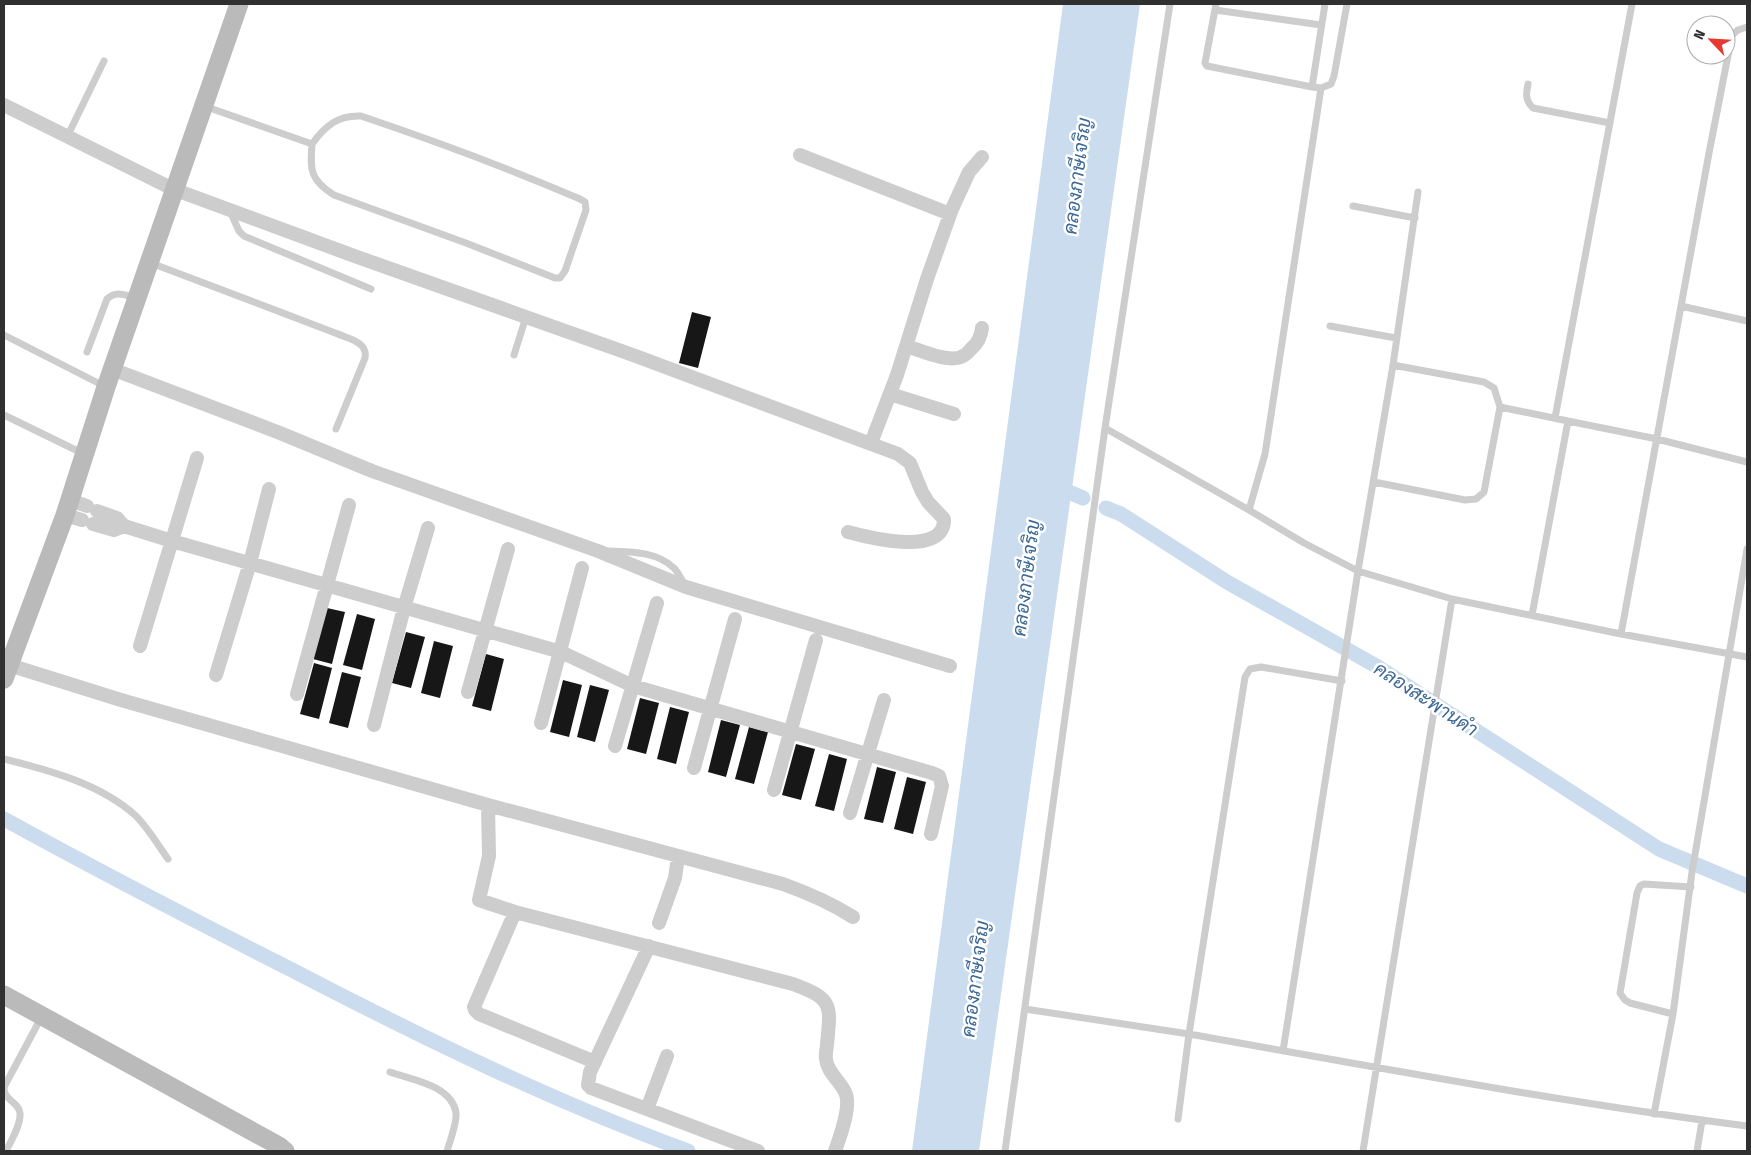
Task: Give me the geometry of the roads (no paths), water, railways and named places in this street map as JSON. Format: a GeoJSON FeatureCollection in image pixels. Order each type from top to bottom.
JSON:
{"type":"FeatureCollection","features":[{"type":"Feature","properties":{"kind":"street"},"geometry":{"type":"LineString","coordinates":[[239,4],[173,189],[84,454],[82,513],[6,672],[131,703],[488,805],[783,884],[812,894],[853,917]]}},
{"type":"Feature","properties":{"kind":"street"},"geometry":{"type":"LineString","coordinates":[[4,105],[173,189],[634,355],[898,454],[910,463],[928,502],[944,519],[942,532],[936,538],[912,541],[874,539],[848,532]]}},
{"type":"Feature","properties":{"kind":"street"},"geometry":{"type":"LineString","coordinates":[[800,155],[950,214]]}},
{"type":"Feature","properties":{"kind":"street"},"geometry":{"type":"LineString","coordinates":[[871,444],[890,394],[950,214],[969,172],[982,157]]}},
{"type":"Feature","properties":{"kind":"street"},"geometry":{"type":"LineString","coordinates":[[906,346],[944,358],[954,359],[963,356],[976,345],[982,328]]}},
{"type":"Feature","properties":{"kind":"street"},"geometry":{"type":"LineString","coordinates":[[109,378],[280,433],[372,471],[598,550],[686,587],[950,666]]}},
{"type":"Feature","properties":{"kind":"street"},"geometry":{"type":"LineString","coordinates":[[890,394],[954,414]]}},
{"type":"Feature","properties":{"kind":"street"},"geometry":{"type":"LineString","coordinates":[[140,646],[197,458]]}},
{"type":"Feature","properties":{"kind":"street"},"geometry":{"type":"LineString","coordinates":[[216,675],[250,563],[269,489]]}},
{"type":"Feature","properties":{"kind":"street"},"geometry":{"type":"LineString","coordinates":[[297,694],[349,505]]}},
{"type":"Feature","properties":{"kind":"street"},"geometry":{"type":"LineString","coordinates":[[82,513],[114,530],[124,526],[561,652],[633,686],[939,776],[942,786],[931,834]]}},
{"type":"Feature","properties":{"kind":"street"},"geometry":{"type":"LineString","coordinates":[[374,725],[404,608],[428,528]]}},
{"type":"Feature","properties":{"kind":"street"},"geometry":{"type":"LineString","coordinates":[[468,692],[508,549]]}},
{"type":"Feature","properties":{"kind":"street"},"geometry":{"type":"LineString","coordinates":[[541,723],[582,568]]}},
{"type":"Feature","properties":{"kind":"street"},"geometry":{"type":"LineString","coordinates":[[615,746],[656,603]]}},
{"type":"Feature","properties":{"kind":"street"},"geometry":{"type":"LineString","coordinates":[[694,768],[735,619]]}},
{"type":"Feature","properties":{"kind":"street"},"geometry":{"type":"LineString","coordinates":[[774,790],[816,640]]}},
{"type":"Feature","properties":{"kind":"street"},"geometry":{"type":"LineString","coordinates":[[850,813],[884,700]]}},
{"type":"Feature","properties":{"kind":"street"},"geometry":{"type":"LineString","coordinates":[[488,805],[489,856],[479,900],[515,912],[793,984],[810,990],[829,1006],[826,1060],[828,1067],[845,1092],[848,1101],[835,1151]]}},
{"type":"Feature","properties":{"kind":"street"},"geometry":{"type":"LineString","coordinates":[[659,923],[672,887],[678,857]]}},
{"type":"Feature","properties":{"kind":"street"},"geometry":{"type":"LineString","coordinates":[[515,912],[474,1007],[475,1010],[478,1014],[595,1062]]}},
{"type":"Feature","properties":{"kind":"street"},"geometry":{"type":"LineString","coordinates":[[649,946],[595,1062],[588,1079],[588,1085],[591,1088],[758,1151]]}},
{"type":"Feature","properties":{"kind":"street"},"geometry":{"type":"LineString","coordinates":[[4,995],[285,1151]]}},
{"type":"Feature","properties":{"kind":"street"},"geometry":{"type":"LineString","coordinates":[[647,1109],[667,1056]]}},
{"type":"Feature","properties":{"kind":"lane"},"geometry":{"type":"LineString","coordinates":[[1005,1151],[1105,428],[1170,4]]}},
{"type":"Feature","properties":{"kind":"lane"},"geometry":{"type":"LineString","coordinates":[[1312,87],[1325,4]]}},
{"type":"Feature","properties":{"kind":"lane"},"geometry":{"type":"LineString","coordinates":[[1322,25],[1216,7],[1206,64],[1207,66],[1312,87],[1321,88],[1331,84],[1347,4]]}},
{"type":"Feature","properties":{"kind":"lane"},"geometry":{"type":"LineString","coordinates":[[1555,418],[1632,4]]}},
{"type":"Feature","properties":{"kind":"lane"},"geometry":{"type":"LineString","coordinates":[[1621,634],[1732,35],[1738,30],[1747,27]]}},
{"type":"Feature","properties":{"kind":"lane"},"geometry":{"type":"LineString","coordinates":[[68,137],[104,61]]}},
{"type":"Feature","properties":{"kind":"lane"},"geometry":{"type":"LineString","coordinates":[[1528,84],[1526,96],[1528,103],[1533,108],[1610,123]]}},
{"type":"Feature","properties":{"kind":"lane"},"geometry":{"type":"LineString","coordinates":[[1249,510],[1265,454],[1321,88]]}},
{"type":"Feature","properties":{"kind":"lane"},"geometry":{"type":"LineString","coordinates":[[204,106],[312,144]]}},
{"type":"Feature","properties":{"kind":"lane"},"geometry":{"type":"LineString","coordinates":[[362,116],[427,138],[580,199],[585,202],[586,210],[565,271],[560,278],[555,278],[334,195],[321,187],[310,166],[312,144],[323,129],[344,117],[362,116]]}},
{"type":"Feature","properties":{"kind":"lane"},"geometry":{"type":"LineString","coordinates":[[1283,1051],[1358,571],[1393,365],[1418,192]]}},
{"type":"Feature","properties":{"kind":"lane"},"geometry":{"type":"LineString","coordinates":[[1353,206],[1414,218]]}},
{"type":"Feature","properties":{"kind":"lane"},"geometry":{"type":"LineString","coordinates":[[228,208],[238,231],[244,236],[371,289]]}},
{"type":"Feature","properties":{"kind":"lane"},"geometry":{"type":"LineString","coordinates":[[149,262],[338,334],[364,347],[366,352],[365,358],[336,429]]}},
{"type":"Feature","properties":{"kind":"lane"},"geometry":{"type":"LineString","coordinates":[[87,352],[108,300],[112,295],[117,293],[136,298]]}},
{"type":"Feature","properties":{"kind":"lane"},"geometry":{"type":"LineString","coordinates":[[1682,306],[1747,321]]}},
{"type":"Feature","properties":{"kind":"lane"},"geometry":{"type":"LineString","coordinates":[[514,356],[526,317]]}},
{"type":"Feature","properties":{"kind":"lane"},"geometry":{"type":"LineString","coordinates":[[1330,326],[1396,338]]}},
{"type":"Feature","properties":{"kind":"lane"},"geometry":{"type":"LineString","coordinates":[[4,335],[109,378]]}},
{"type":"Feature","properties":{"kind":"lane"},"geometry":{"type":"LineString","coordinates":[[1374,482],[1465,500],[1476,499],[1484,492],[1500,407],[1494,388],[1484,382],[1393,365]]}},
{"type":"Feature","properties":{"kind":"lane"},"geometry":{"type":"LineString","coordinates":[[1500,407],[1657,439],[1747,462]]}},
{"type":"Feature","properties":{"kind":"lane"},"geometry":{"type":"LineString","coordinates":[[4,415],[84,454]]}},
{"type":"Feature","properties":{"kind":"lane"},"geometry":{"type":"LineString","coordinates":[[1532,615],[1568,421]]}},
{"type":"Feature","properties":{"kind":"lane"},"geometry":{"type":"LineString","coordinates":[[1105,428],[1304,543],[1358,571],[1452,599],[1621,634],[1747,657]]}},
{"type":"Feature","properties":{"kind":"lane"},"geometry":{"type":"LineString","coordinates":[[1654,1114],[1673,1014],[1692,872],[1747,550]]}},
{"type":"Feature","properties":{"kind":"lane"},"geometry":{"type":"LineString","coordinates":[[1363,1151],[1452,599]]}},
{"type":"Feature","properties":{"kind":"lane"},"geometry":{"type":"LineString","coordinates":[[1178,1119],[1189,1034],[1245,677],[1250,669],[1261,667],[1342,681]]}},
{"type":"Feature","properties":{"kind":"lane"},"geometry":{"type":"LineString","coordinates":[[4,759],[47,769],[118,802],[137,817],[168,859]]}},
{"type":"Feature","properties":{"kind":"lane"},"geometry":{"type":"LineString","coordinates":[[1673,1014],[1630,1002],[1625,1000],[1620,993],[1637,892],[1640,886],[1644,884],[1691,887]]}},
{"type":"Feature","properties":{"kind":"lane"},"geometry":{"type":"LineString","coordinates":[[1025,1009],[1189,1034],[1377,1068],[1654,1114],[1747,1126]]}},
{"type":"Feature","properties":{"kind":"lane"},"geometry":{"type":"LineString","coordinates":[[6,1151],[19,1121],[20,1114],[19,1109],[5,1095],[4,1087],[42,1016]]}},
{"type":"Feature","properties":{"kind":"lane"},"geometry":{"type":"LineString","coordinates":[[390,1072],[432,1086],[452,1102],[456,1115],[447,1151]]}},
{"type":"Feature","properties":{"kind":"lane"},"geometry":{"type":"LineString","coordinates":[[1697,1151],[1702,1121]]}},
{"type":"Feature","properties":{"kind":"water","name":"คลองภาษีเจริญ"},"geometry":{"type":"Polygon","coordinates":[[[1063,4],[1140,4],[979,1151],[912,1151],[1063,4]]]}},
{"type":"Feature","properties":{"kind":"waterway","name":"คลองสะพานดำ"},"geometry":{"type":"LineString","coordinates":[[1052,485],[1083,498]]}},
{"type":"Feature","properties":{"kind":"waterway","name":"คลองสะพานดำ"},"geometry":{"type":"LineString","coordinates":[[1106,508],[1121,514],[1227,582],[1378,667],[1659,849],[1747,886]]}},
{"type":"Feature","properties":{"kind":"waterway"},"geometry":{"type":"LineString","coordinates":[[4,819],[183,914],[438,1044],[587,1111],[688,1151]]}}]}
